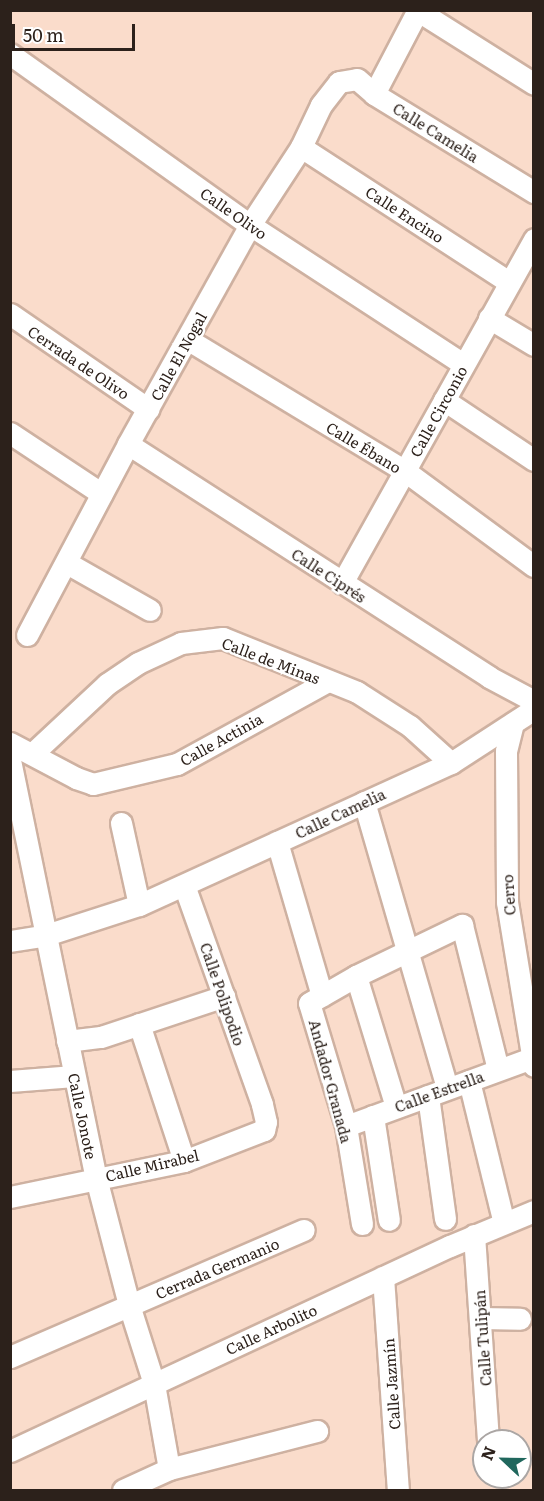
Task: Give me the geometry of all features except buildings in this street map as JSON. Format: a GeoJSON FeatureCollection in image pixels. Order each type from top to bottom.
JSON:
{"type":"FeatureCollection","features":[{"type":"Feature","properties":{"kind":"street"},"geometry":{"type":"LineString","coordinates":[[374,94],[418,11],[534,84]]}},
{"type":"Feature","properties":{"kind":"street","name":"Calle Olivo"},"geometry":{"type":"LineString","coordinates":[[10,54],[250,225],[464,364]]}},
{"type":"Feature","properties":{"kind":"street","name":"Calle Camelia"},"geometry":{"type":"LineString","coordinates":[[339,82],[357,79],[374,94],[534,192]]}},
{"type":"Feature","properties":{"kind":"street","name":"Calle El Nogal"},"geometry":{"type":"LineString","coordinates":[[27,635],[128,444],[250,225],[301,147],[321,105],[339,82]]}},
{"type":"Feature","properties":{"kind":"street","name":"Calle Encino"},"geometry":{"type":"LineString","coordinates":[[301,147],[509,282]]}},
{"type":"Feature","properties":{"kind":"street","name":"Calle Circonio"},"geometry":{"type":"LineString","coordinates":[[342,583],[509,282],[532,245]]}},
{"type":"Feature","properties":{"kind":"street","name":"Cerrada de Olivo"},"geometry":{"type":"LineString","coordinates":[[10,314],[148,409]]}},
{"type":"Feature","properties":{"kind":"street"},"geometry":{"type":"LineString","coordinates":[[489,318],[534,345]]}},
{"type":"Feature","properties":{"kind":"street","name":"Calle Ébano"},"geometry":{"type":"LineString","coordinates":[[187,339],[405,471],[534,566]]}},
{"type":"Feature","properties":{"kind":"street"},"geometry":{"type":"LineString","coordinates":[[444,400],[534,460]]}},
{"type":"Feature","properties":{"kind":"street"},"geometry":{"type":"LineString","coordinates":[[10,433],[102,494]]}},
{"type":"Feature","properties":{"kind":"street","name":"Calle Ciprés"},"geometry":{"type":"LineString","coordinates":[[128,444],[489,677],[534,701]]}},
{"type":"Feature","properties":{"kind":"street"},"geometry":{"type":"LineString","coordinates":[[67,563],[150,610]]}},
{"type":"Feature","properties":{"kind":"street","name":"Calle de Minas"},"geometry":{"type":"LineString","coordinates":[[32,754],[107,684],[138,663],[181,643],[222,638],[357,692],[410,726],[451,763]]}},
{"type":"Feature","properties":{"kind":"street","name":"Calle Actinia"},"geometry":{"type":"LineString","coordinates":[[10,743],[76,778],[93,784],[177,764],[328,681]]}},
{"type":"Feature","properties":{"kind":"street","name":"Calle Camelia"},"geometry":{"type":"LineString","coordinates":[[10,941],[46,935],[139,905],[451,763],[534,709]]}},
{"type":"Feature","properties":{"kind":"street","name":"Cerro"},"geometry":{"type":"LineString","coordinates":[[513,723],[506,751],[507,902],[533,1062]]}},
{"type":"Feature","properties":{"kind":"street","name":"Calle Jonote"},"geometry":{"type":"LineString","coordinates":[[10,760],[96,1178],[129,1305],[154,1384],[169,1469]]}},
{"type":"Feature","properties":{"kind":"street"},"geometry":{"type":"LineString","coordinates":[[364,802],[447,1088]]}},
{"type":"Feature","properties":{"kind":"street"},"geometry":{"type":"LineString","coordinates":[[121,823],[139,905]]}},
{"type":"Feature","properties":{"kind":"street"},"geometry":{"type":"LineString","coordinates":[[277,842],[322,996]]}},
{"type":"Feature","properties":{"kind":"street","name":"Calle Polipodio"},"geometry":{"type":"LineString","coordinates":[[184,885],[262,1104]]}},
{"type":"Feature","properties":{"kind":"street","name":"Andador Granada"},"geometry":{"type":"LineString","coordinates":[[362,1224],[346,1126],[309,1003],[356,976],[462,925],[498,1069]]}},
{"type":"Feature","properties":{"kind":"street"},"geometry":{"type":"LineString","coordinates":[[356,976],[396,1107]]}},
{"type":"Feature","properties":{"kind":"street"},"geometry":{"type":"LineString","coordinates":[[68,1041],[101,1037],[224,996]]}},
{"type":"Feature","properties":{"kind":"street"},"geometry":{"type":"LineString","coordinates":[[139,1024],[184,1161]]}},
{"type":"Feature","properties":{"kind":"street","name":"Calle Estrella"},"geometry":{"type":"LineString","coordinates":[[346,1126],[498,1069],[533,1062]]}},
{"type":"Feature","properties":{"kind":"street"},"geometry":{"type":"LineString","coordinates":[[10,1081],[74,1076]]}},
{"type":"Feature","properties":{"kind":"street"},"geometry":{"type":"LineString","coordinates":[[469,1081],[504,1223]]}},
{"type":"Feature","properties":{"kind":"street"},"geometry":{"type":"LineString","coordinates":[[428,1096],[446,1219]]}},
{"type":"Feature","properties":{"kind":"street","name":"Calle Mirabel"},"geometry":{"type":"LineString","coordinates":[[10,1197],[184,1161],[264,1130],[266,1122],[262,1104]]}},
{"type":"Feature","properties":{"kind":"street"},"geometry":{"type":"LineString","coordinates":[[373,1116],[389,1220]]}},
{"type":"Feature","properties":{"kind":"street","name":"Calle Arbolito"},"geometry":{"type":"LineString","coordinates":[[10,1451],[474,1235],[534,1211]]}},
{"type":"Feature","properties":{"kind":"street","name":"Cerrada Germanio"},"geometry":{"type":"LineString","coordinates":[[10,1357],[304,1230]]}},
{"type":"Feature","properties":{"kind":"street","name":"Calle Tulipán"},"geometry":{"type":"LineString","coordinates":[[474,1235],[487,1429]]}},
{"type":"Feature","properties":{"kind":"street","name":"Calle Jazmín"},"geometry":{"type":"LineString","coordinates":[[383,1277],[398,1491]]}},
{"type":"Feature","properties":{"kind":"street"},"geometry":{"type":"LineString","coordinates":[[481,1318],[520,1319]]}},
{"type":"Feature","properties":{"kind":"street"},"geometry":{"type":"LineString","coordinates":[[123,1491],[169,1469],[317,1431]]}}]}
